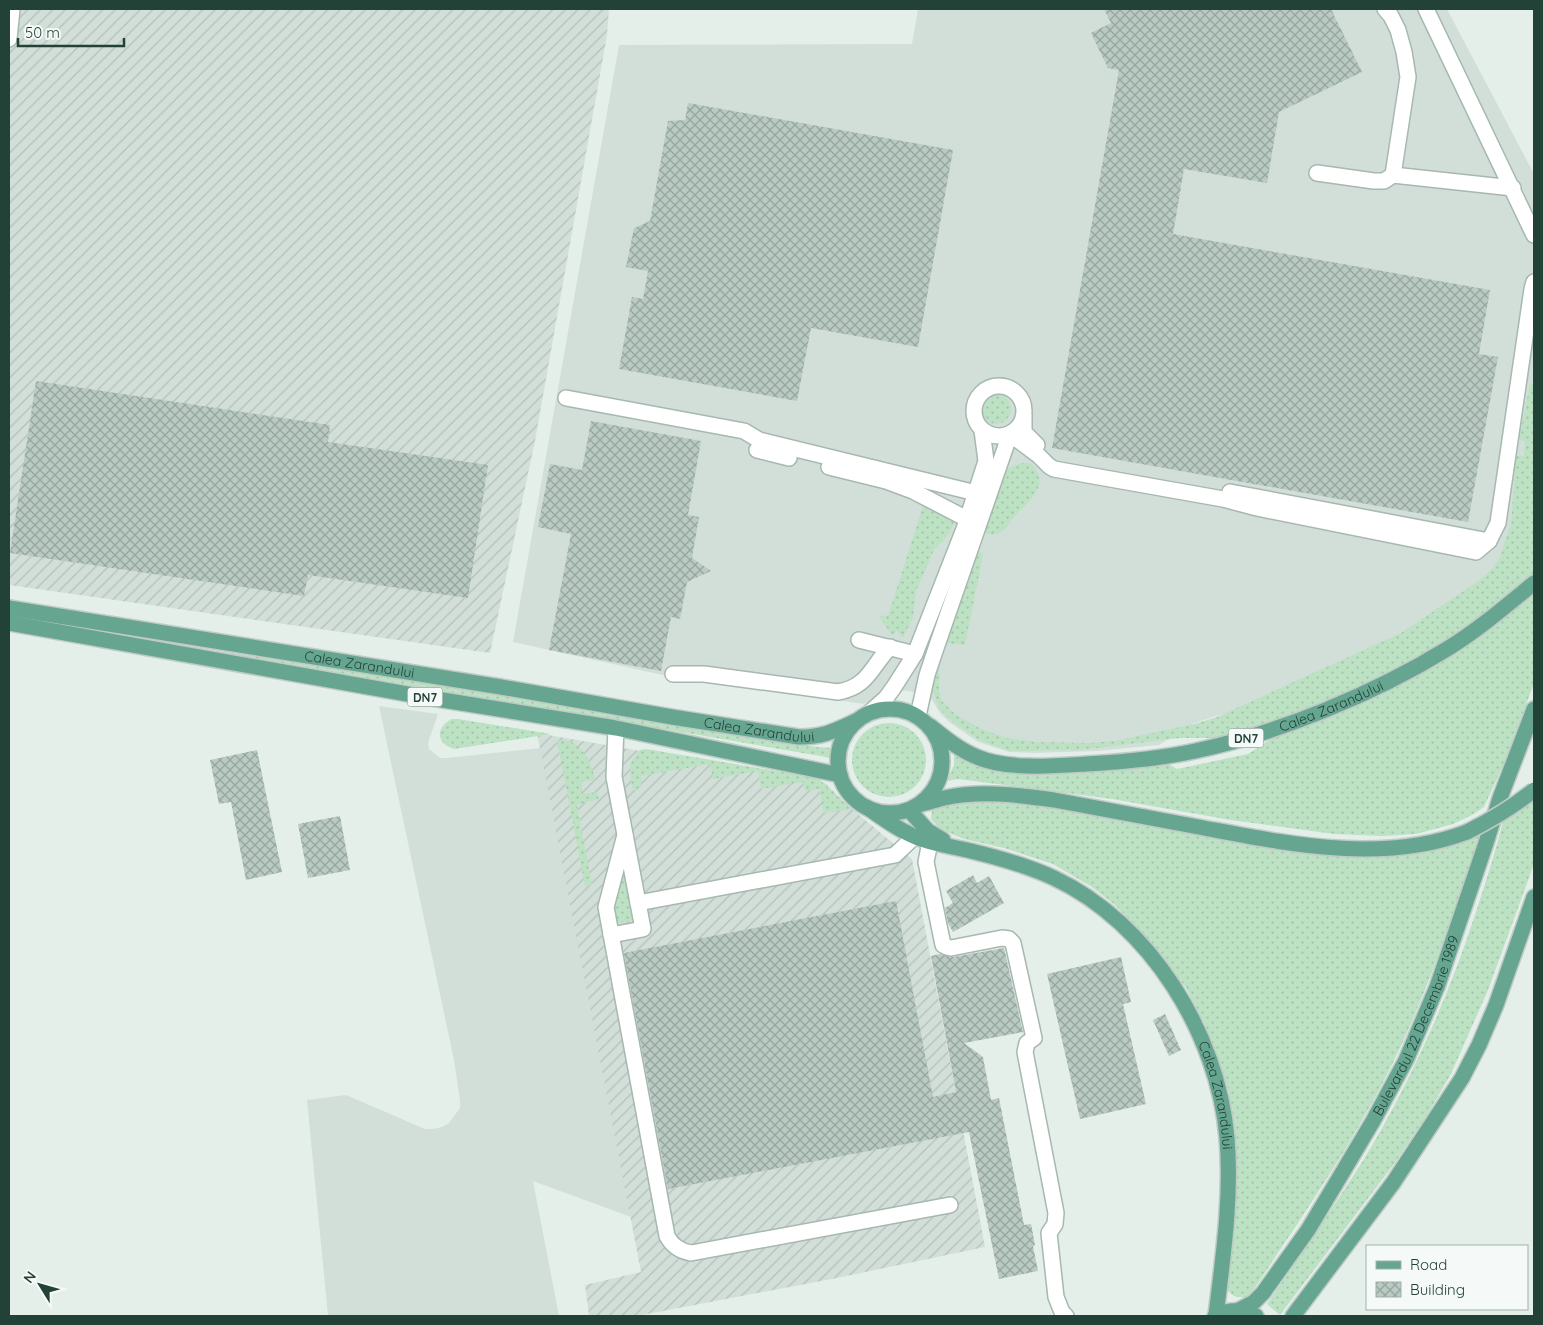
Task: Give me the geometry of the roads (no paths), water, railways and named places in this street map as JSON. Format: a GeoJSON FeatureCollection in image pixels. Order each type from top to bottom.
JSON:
{"type":"FeatureCollection","features":[{"type":"Feature","properties":{"kind":"main road","name":"Calea Zarandului"},"geometry":{"type":"LineString","coordinates":[[9,608],[799,737],[816,737],[829,734],[856,721],[869,712],[886,708],[902,710],[918,716],[964,751],[977,757],[996,763],[1056,766],[1134,761],[1194,752],[1252,736],[1324,711],[1394,678],[1447,649],[1497,614],[1534,582]]}},
{"type":"Feature","properties":{"kind":"main road","name":"Calea Zarandului"},"geometry":{"type":"LineString","coordinates":[[9,623],[410,694],[616,728],[840,775]]}},
{"type":"Feature","properties":{"kind":"main road","name":"Bulevardul 22 Decembrie 1989"},"geometry":{"type":"LineString","coordinates":[[1215,1316],[1223,1312],[1239,1310],[1263,1294],[1308,1230],[1373,1121],[1406,1060],[1437,987],[1500,798],[1534,710]]}},
{"type":"Feature","properties":{"kind":"main road","name":"Calea Zarandului"},"geometry":{"type":"LineString","coordinates":[[856,721],[846,733],[840,747],[838,761],[840,775],[846,789],[855,800],[903,831],[922,839],[1027,867],[1055,878],[1086,896],[1131,934],[1166,976],[1186,1008],[1206,1052],[1216,1081],[1223,1108],[1227,1138],[1227,1214],[1215,1316]]}},
{"type":"Feature","properties":{"kind":"main road","name":"Calea Zarandului"},"geometry":{"type":"LineString","coordinates":[[914,808],[930,796],[938,783],[942,769],[942,754],[938,739],[930,726]]}},
{"type":"Feature","properties":{"kind":"main road","name":"Calea Zarandului"},"geometry":{"type":"LineString","coordinates":[[868,808],[884,813],[898,813],[944,798],[963,795],[1024,796],[1259,839],[1332,847],[1375,849],[1408,846],[1448,839],[1467,832],[1503,813],[1534,790]]}},
{"type":"Feature","properties":{"kind":"main road","name":"Calea Zarandului"},"geometry":{"type":"LineString","coordinates":[[914,808],[928,831],[970,851]]}},
{"type":"Feature","properties":{"kind":"main road"},"geometry":{"type":"LineString","coordinates":[[1293,1316],[1393,1183],[1462,1078],[1496,1006],[1534,897]]}},
{"type":"Feature","properties":{"kind":"main road"},"geometry":{"type":"LineString","coordinates":[[1239,1310],[1256,1316]]}},
{"type":"Feature","properties":{"kind":"street"},"geometry":{"type":"LineString","coordinates":[[9,39],[12,9]]}},
{"type":"Feature","properties":{"kind":"street"},"geometry":{"type":"LineString","coordinates":[[1385,9],[1398,30],[1408,77],[1393,175]]}},
{"type":"Feature","properties":{"kind":"street"},"geometry":{"type":"LineString","coordinates":[[1426,9],[1534,235]]}},
{"type":"Feature","properties":{"kind":"street"},"geometry":{"type":"LineString","coordinates":[[1317,173],[1374,181],[1384,181],[1393,175],[1512,188]]}},
{"type":"Feature","properties":{"kind":"street"},"geometry":{"type":"LineString","coordinates":[[1010,434],[1054,469],[1223,499],[1257,508],[1476,552],[1490,541],[1498,523],[1534,282]]}},
{"type":"Feature","properties":{"kind":"street"},"geometry":{"type":"LineString","coordinates":[[869,712],[886,698],[915,654],[967,519],[986,461],[982,430],[976,420],[974,407],[981,394],[993,387],[1000,386],[1013,390],[1022,401],[1024,432],[1055,462],[1490,541]]}},
{"type":"Feature","properties":{"kind":"street"},"geometry":{"type":"LineString","coordinates":[[566,398],[744,431],[758,445],[886,481],[929,498],[967,519]]}},
{"type":"Feature","properties":{"kind":"street"},"geometry":{"type":"LineString","coordinates":[[982,430],[992,436],[1010,434],[1017,429],[1024,415]]}},
{"type":"Feature","properties":{"kind":"street"},"geometry":{"type":"LineString","coordinates":[[918,716],[927,676],[939,638],[1010,434]]}},
{"type":"Feature","properties":{"kind":"street"},"geometry":{"type":"LineString","coordinates":[[758,445],[976,493]]}},
{"type":"Feature","properties":{"kind":"street"},"geometry":{"type":"LineString","coordinates":[[859,640],[915,654]]}},
{"type":"Feature","properties":{"kind":"street"},"geometry":{"type":"LineString","coordinates":[[672,674],[704,674],[838,692],[848,690],[862,683],[890,647]]}},
{"type":"Feature","properties":{"kind":"street"},"geometry":{"type":"LineString","coordinates":[[611,935],[643,929],[614,777],[616,728]]}},
{"type":"Feature","properties":{"kind":"street"},"geometry":{"type":"LineString","coordinates":[[625,835],[606,907],[667,1236],[673,1245],[684,1252],[692,1253],[950,1205]]}},
{"type":"Feature","properties":{"kind":"street"},"geometry":{"type":"LineString","coordinates":[[638,903],[895,855],[922,839],[943,945],[946,948],[951,948],[1002,938],[1009,939],[1013,943],[1034,1038],[1027,1044],[1025,1052],[1056,1213],[1055,1224],[1049,1233],[1056,1297],[1062,1312],[1066,1316]]}}]}
